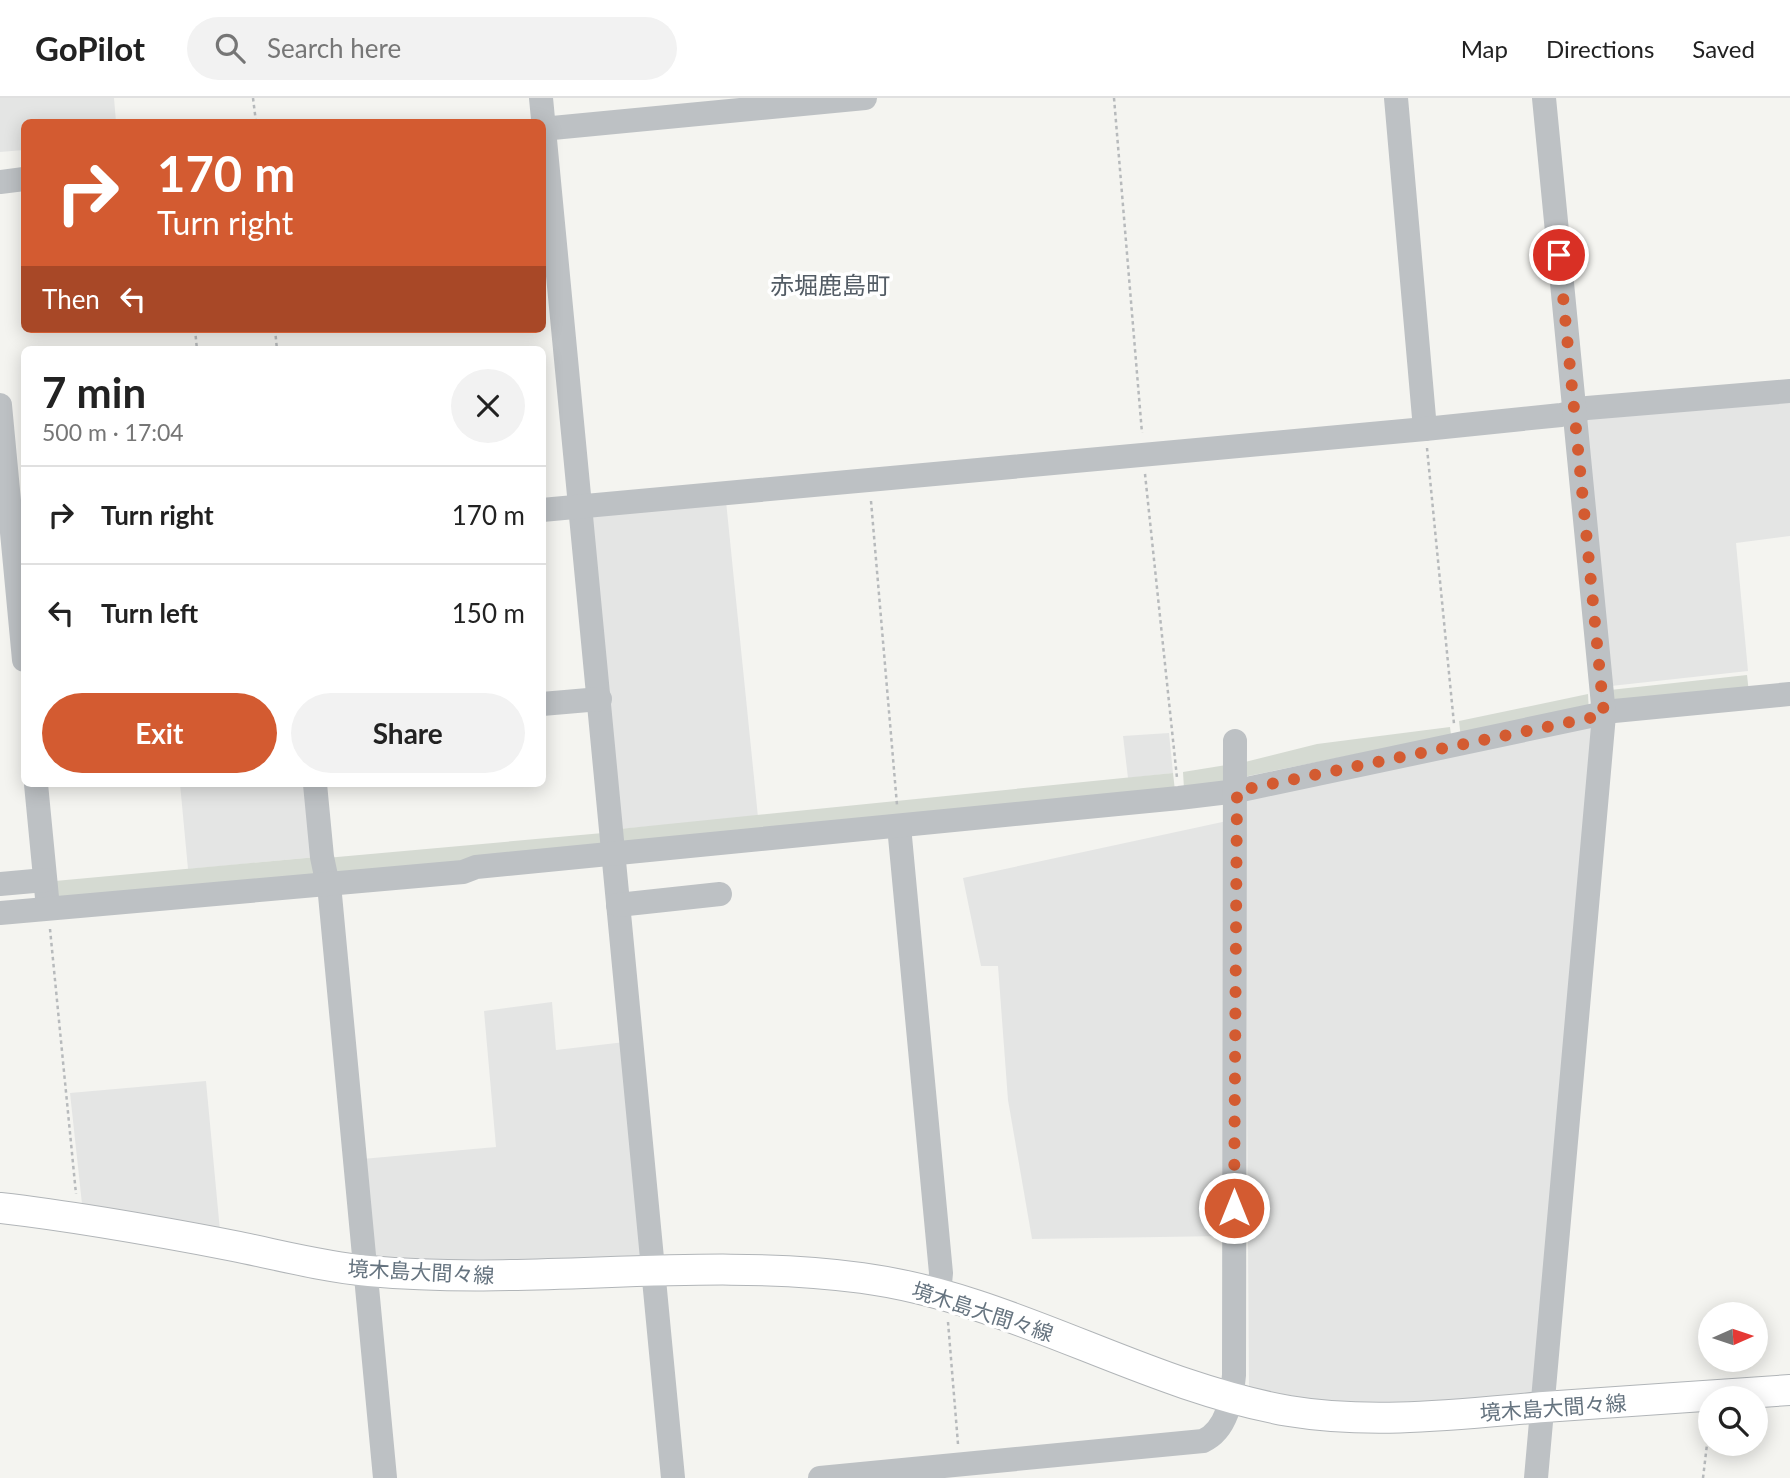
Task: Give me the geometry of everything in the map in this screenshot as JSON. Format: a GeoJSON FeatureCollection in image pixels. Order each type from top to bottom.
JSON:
{"type":"FeatureCollection","features":[{"type":"Feature","properties":{"kind":"main road","name":"境木島大間々線"},"geometry":{"type":"LineString","coordinates":[[0,1208],[73,1216],[367,1271],[477,1276],[654,1272],[830,1274],[946,1295],[1045,1329],[1175,1381],[1287,1411],[1377,1417],[1790,1390]]}},
{"type":"Feature","properties":{"kind":"street"},"geometry":{"type":"LineString","coordinates":[[541,98],[542,119]]}},
{"type":"Feature","properties":{"kind":"street"},"geometry":{"type":"LineString","coordinates":[[546,129],[864,98]]}},
{"type":"Feature","properties":{"kind":"street"},"geometry":{"type":"LineString","coordinates":[[1396,98],[1425,429]]}},
{"type":"Feature","properties":{"kind":"street"},"geometry":{"type":"LineString","coordinates":[[1536,1478],[1604,715],[1544,98]]}},
{"type":"Feature","properties":{"kind":"street"},"geometry":{"type":"LineString","coordinates":[[546,159],[673,1478]]}},
{"type":"Feature","properties":{"kind":"street"},"geometry":{"type":"LineString","coordinates":[[0,182],[21,179]]}},
{"type":"Feature","properties":{"kind":"street"},"geometry":{"type":"LineString","coordinates":[[546,510],[1425,429],[1574,411],[1790,391]]}},
{"type":"Feature","properties":{"kind":"street"},"geometry":{"type":"LineString","coordinates":[[0,405],[3,465],[21,633]]}},
{"type":"Feature","properties":{"kind":"street"},"geometry":{"type":"LineString","coordinates":[[0,912],[463,872],[476,867],[1237,791],[1615,711],[1790,694]]}},
{"type":"Feature","properties":{"kind":"street"},"geometry":{"type":"LineString","coordinates":[[546,704],[600,699]]}},
{"type":"Feature","properties":{"kind":"street"},"geometry":{"type":"LineString","coordinates":[[820,1478],[961,1471],[1203,1441],[1212,1437],[1223,1423],[1232,1397],[1234,1375],[1235,741]]}},
{"type":"Feature","properties":{"kind":"street"},"geometry":{"type":"LineString","coordinates":[[36,787],[48,908]]}},
{"type":"Feature","properties":{"kind":"street"},"geometry":{"type":"LineString","coordinates":[[315,787],[322,857],[328,882],[385,1478]]}},
{"type":"Feature","properties":{"kind":"street"},"geometry":{"type":"LineString","coordinates":[[899,826],[941,1273],[946,1295]]}},
{"type":"Feature","properties":{"kind":"street"},"geometry":{"type":"LineString","coordinates":[[0,884],[45,880]]}},
{"type":"Feature","properties":{"kind":"street"},"geometry":{"type":"LineString","coordinates":[[618,905],[720,894]]}},
{"type":"Feature","properties":{"kind":"path"},"geometry":{"type":"LineString","coordinates":[[253,98],[256,119]]}},
{"type":"Feature","properties":{"kind":"path"},"geometry":{"type":"LineString","coordinates":[[1425,429],[1457,744]]}},
{"type":"Feature","properties":{"kind":"path"},"geometry":{"type":"LineString","coordinates":[[869,481],[899,826]]}},
{"type":"Feature","properties":{"kind":"path"},"geometry":{"type":"LineString","coordinates":[[48,908],[76,1200],[73,1216]]}},
{"type":"Feature","properties":{"kind":"path"},"geometry":{"type":"LineString","coordinates":[[946,1295],[961,1471]]}},
{"type":"Feature","properties":{"kind":"path"},"geometry":{"type":"LineString","coordinates":[[1703,1478],[1706,1456]]}},
{"type":"Feature","properties":{"kind":"shaded area"},"geometry":{"type":"Polygon","coordinates":[[[0,98],[114,98],[116,119],[21,119],[21,150],[0,152],[0,98]]]}},
{"type":"Feature","properties":{"kind":"shaded area"},"geometry":{"type":"Polygon","coordinates":[[[1790,398],[1790,536],[1736,543],[1748,671],[1611,686],[1583,417],[1790,398]]]}},
{"type":"Feature","properties":{"kind":"shaded area"},"geometry":{"type":"Polygon","coordinates":[[[726,501],[758,817],[619,829],[591,514],[726,501]]]}},
{"type":"Feature","properties":{"kind":"shaded area"},"geometry":{"type":"Polygon","coordinates":[[[1747,675],[1749,693],[1612,706],[1610,690],[1747,675]]]}},
{"type":"Feature","properties":{"kind":"shaded area"},"geometry":{"type":"Polygon","coordinates":[[[1588,694],[1589,713],[1461,739],[1459,721],[1588,694]]]}},
{"type":"Feature","properties":{"kind":"shaded area"},"geometry":{"type":"Polygon","coordinates":[[[1597,723],[1535,1400],[1350,1406],[1249,1388],[1245,799],[1597,723]]]}},
{"type":"Feature","properties":{"kind":"shaded area"},"geometry":{"type":"Polygon","coordinates":[[[1450,727],[1451,735],[1184,789],[1183,772],[1245,762],[1317,744],[1450,727]]]}},
{"type":"Feature","properties":{"kind":"shaded area"},"geometry":{"type":"Polygon","coordinates":[[[1169,733],[1173,773],[1128,778],[1123,736],[1169,733]]]}},
{"type":"Feature","properties":{"kind":"shaded area"},"geometry":{"type":"Polygon","coordinates":[[[1173,773],[1175,791],[621,849],[619,829],[1173,773]]]}},
{"type":"Feature","properties":{"kind":"shaded area"},"geometry":{"type":"Polygon","coordinates":[[[180,787],[311,787],[317,857],[188,869],[180,787]]]}},
{"type":"Feature","properties":{"kind":"shaded area"},"geometry":{"type":"Polygon","coordinates":[[[1227,821],[1224,1236],[1032,1239],[1008,1100],[998,966],[981,966],[963,878],[1227,821]]]}},
{"type":"Feature","properties":{"kind":"shaded area"},"geometry":{"type":"Polygon","coordinates":[[[603,833],[605,849],[332,875],[326,858],[603,833]]]}},
{"type":"Feature","properties":{"kind":"shaded area"},"geometry":{"type":"Polygon","coordinates":[[[317,857],[323,878],[58,902],[55,881],[317,857]]]}},
{"type":"Feature","properties":{"kind":"shaded area"},"geometry":{"type":"Polygon","coordinates":[[[552,1002],[556,1050],[625,1042],[645,1256],[639,1262],[376,1260],[362,1159],[496,1147],[484,1011],[552,1002]]]}},
{"type":"Feature","properties":{"kind":"shaded area"},"geometry":{"type":"Polygon","coordinates":[[[206,1081],[220,1231],[82,1204],[70,1093],[206,1081]]]}},
{"type":"Feature","properties":{"kind":"district","name":"赤堀鹿島町"},"geometry":{"type":"Point","coordinates":[830,284]}},
{"type":"Feature","properties":{"kind":"route"},"geometry":{"type":"LineString","coordinates":[[1234,1208],[1237,791],[1604,715],[1559,255]]}}]}
